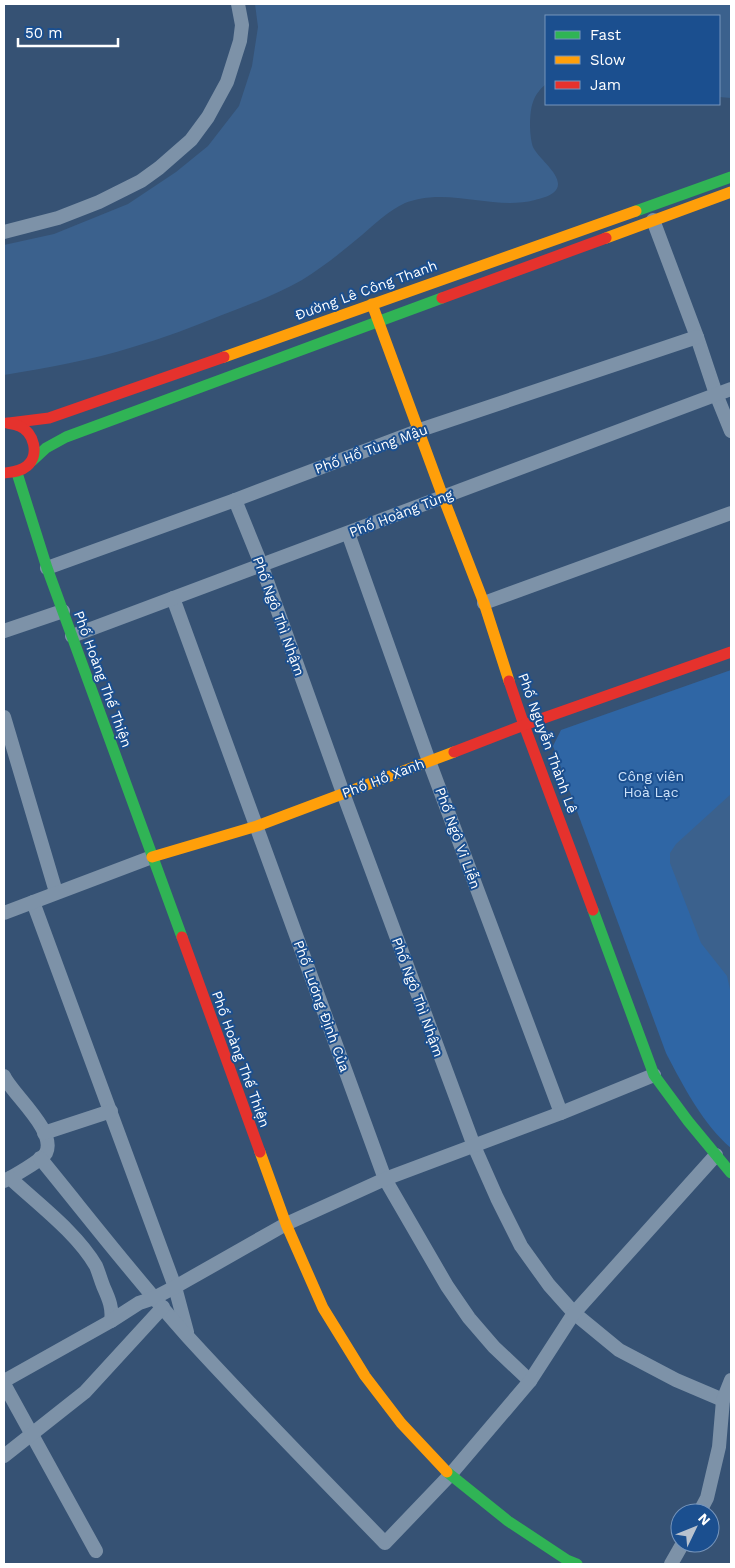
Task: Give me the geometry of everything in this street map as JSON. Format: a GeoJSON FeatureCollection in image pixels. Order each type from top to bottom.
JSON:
{"type":"FeatureCollection","features":[{"type":"Feature","properties":{"kind":"street"},"geometry":{"type":"LineString","coordinates":[[4,232],[58,218],[99,202],[141,181],[191,140],[208,117],[227,82],[240,41],[242,26],[238,4]]}},
{"type":"Feature","properties":{"kind":"street","name":"Đường Lê Công Thanh"},"geometry":{"type":"LineString","coordinates":[[6,423],[49,418],[103,400],[731,177]]}},
{"type":"Feature","properties":{"kind":"street"},"geometry":{"type":"LineString","coordinates":[[4,474],[17,473],[26,468],[46,448],[66,437],[731,192]]}},
{"type":"Feature","properties":{"kind":"street"},"geometry":{"type":"LineString","coordinates":[[653,220],[697,336],[716,394],[731,430]]}},
{"type":"Feature","properties":{"kind":"street","name":"Phố Nguyễn Thành Lê"},"geometry":{"type":"LineString","coordinates":[[372,304],[484,603],[524,725],[654,1075],[688,1121],[731,1173]]}},
{"type":"Feature","properties":{"kind":"street","name":"Phố Hồ Tùng Mậu"},"geometry":{"type":"LineString","coordinates":[[47,568],[420,430],[697,336]]}},
{"type":"Feature","properties":{"kind":"street","name":"Phố Hoàng Tùng"},"geometry":{"type":"LineString","coordinates":[[72,636],[731,389]]}},
{"type":"Feature","properties":{"kind":"street"},"geometry":{"type":"LineString","coordinates":[[6,423],[18,424],[31,435],[34,444],[32,461]]}},
{"type":"Feature","properties":{"kind":"street","name":"Phố Hoàng Thế Thiện"},"geometry":{"type":"LineString","coordinates":[[17,473],[47,568],[286,1224],[324,1308],[365,1376],[401,1423],[450,1475],[508,1521],[567,1560],[577,1564]]}},
{"type":"Feature","properties":{"kind":"street","name":"Phố Ngô Thì Nhậm"},"geometry":{"type":"LineString","coordinates":[[235,500],[261,564],[343,793],[474,1146],[497,1198],[522,1246],[549,1285],[574,1313],[619,1350],[676,1380],[723,1400]]}},
{"type":"Feature","properties":{"kind":"street"},"geometry":{"type":"LineString","coordinates":[[484,603],[731,513]]}},
{"type":"Feature","properties":{"kind":"street","name":"Phố Ngô Vi Liễn"},"geometry":{"type":"LineString","coordinates":[[348,533],[429,761],[561,1113]]}},
{"type":"Feature","properties":{"kind":"street","name":"Phố Lương Định Của"},"geometry":{"type":"LineString","coordinates":[[173,598],[385,1179],[447,1286],[469,1318],[494,1347],[530,1381]]}},
{"type":"Feature","properties":{"kind":"street"},"geometry":{"type":"LineString","coordinates":[[4,631],[63,611]]}},
{"type":"Feature","properties":{"kind":"street","name":"Phố Hồ Xanh"},"geometry":{"type":"LineString","coordinates":[[4,913],[152,857],[257,826],[524,725],[731,652]]}},
{"type":"Feature","properties":{"kind":"street"},"geometry":{"type":"LineString","coordinates":[[4,717],[56,892]]}},
{"type":"Feature","properties":{"kind":"street"},"geometry":{"type":"LineString","coordinates":[[33,902],[175,1287],[188,1336]]}},
{"type":"Feature","properties":{"kind":"street"},"geometry":{"type":"LineString","coordinates":[[4,1456],[85,1392],[158,1302],[175,1287],[286,1224],[385,1179],[561,1113],[654,1075]]}},
{"type":"Feature","properties":{"kind":"street"},"geometry":{"type":"LineString","coordinates":[[4,1076],[32,1112],[47,1140],[46,1153],[7,1180],[76,1238],[87,1252],[97,1268],[113,1313],[111,1321]]}},
{"type":"Feature","properties":{"kind":"street"},"geometry":{"type":"LineString","coordinates":[[44,1133],[111,1111]]}},
{"type":"Feature","properties":{"kind":"street"},"geometry":{"type":"LineString","coordinates":[[40,1158],[188,1336],[385,1543],[450,1475],[530,1381],[574,1313],[716,1155]]}},
{"type":"Feature","properties":{"kind":"street"},"geometry":{"type":"LineString","coordinates":[[96,1551],[4,1382],[139,1303],[158,1302]]}},
{"type":"Feature","properties":{"kind":"street"},"geometry":{"type":"LineString","coordinates":[[705,1503],[708,1498],[719,1447],[723,1400],[731,1380]]}},
{"type":"Feature","properties":{"kind":"street"},"geometry":{"type":"LineString","coordinates":[[671,1564],[677,1553]]}},
{"type":"Feature","properties":{"kind":"green space","name":"Công viên Hoà Lạc"},"geometry":{"type":"Polygon","coordinates":[[[731,670],[731,1148],[721,1139],[703,1116],[686,1091],[666,1053],[553,746],[561,730],[731,670]]]}},
{"type":"Feature","properties":{"kind":"shaded area"},"geometry":{"type":"Polygon","coordinates":[[[255,4],[731,4],[731,98],[720,97],[720,15],[545,15],[545,85],[534,99],[530,124],[533,147],[552,170],[558,182],[557,188],[553,193],[535,200],[506,203],[448,197],[434,197],[408,202],[388,213],[310,275],[263,299],[189,328],[133,347],[69,363],[4,375],[4,245],[54,234],[128,204],[176,172],[208,146],[239,106],[252,66],[258,27],[255,4]]]}},
{"type":"Feature","properties":{"kind":"shaded area"},"geometry":{"type":"Polygon","coordinates":[[[731,794],[731,994],[727,976],[701,943],[670,863],[670,853],[676,844],[731,794]]]}},
{"type":"Feature","properties":{"kind":"traffic: fast"},"geometry":{"type":"LineString","coordinates":[[636,211],[731,177]]}},
{"type":"Feature","properties":{"kind":"traffic: fast"},"geometry":{"type":"LineString","coordinates":[[32,461],[46,448],[66,437],[442,298]]}},
{"type":"Feature","properties":{"kind":"traffic: fast"},"geometry":{"type":"LineString","coordinates":[[17,473],[47,568],[182,937]]}},
{"type":"Feature","properties":{"kind":"traffic: fast"},"geometry":{"type":"LineString","coordinates":[[593,910],[654,1075],[688,1121],[731,1173]]}},
{"type":"Feature","properties":{"kind":"traffic: fast"},"geometry":{"type":"LineString","coordinates":[[447,1472],[508,1521],[567,1560],[577,1564]]}},
{"type":"Feature","properties":{"kind":"traffic: slow"},"geometry":{"type":"LineString","coordinates":[[606,238],[731,192]]}},
{"type":"Feature","properties":{"kind":"traffic: slow"},"geometry":{"type":"LineString","coordinates":[[224,357],[636,211]]}},
{"type":"Feature","properties":{"kind":"traffic: slow"},"geometry":{"type":"LineString","coordinates":[[372,304],[484,603],[509,681]]}},
{"type":"Feature","properties":{"kind":"traffic: slow"},"geometry":{"type":"LineString","coordinates":[[152,857],[257,826],[454,752]]}},
{"type":"Feature","properties":{"kind":"traffic: slow"},"geometry":{"type":"LineString","coordinates":[[260,1152],[286,1224],[323,1308],[365,1376],[401,1423],[447,1472]]}},
{"type":"Feature","properties":{"kind":"traffic: jam"},"geometry":{"type":"LineString","coordinates":[[442,298],[606,238]]}},
{"type":"Feature","properties":{"kind":"traffic: jam"},"geometry":{"type":"LineString","coordinates":[[9,423],[49,418],[224,357]]}},
{"type":"Feature","properties":{"kind":"traffic: jam"},"geometry":{"type":"LineString","coordinates":[[4,473],[19,471],[27,466],[31,461],[34,450],[32,438],[28,433],[18,425],[7,423]]}},
{"type":"Feature","properties":{"kind":"traffic: jam"},"geometry":{"type":"LineString","coordinates":[[454,752],[524,725],[731,652]]}},
{"type":"Feature","properties":{"kind":"traffic: jam"},"geometry":{"type":"LineString","coordinates":[[509,681],[593,910]]}},
{"type":"Feature","properties":{"kind":"traffic: jam"},"geometry":{"type":"LineString","coordinates":[[182,937],[260,1152]]}}]}
